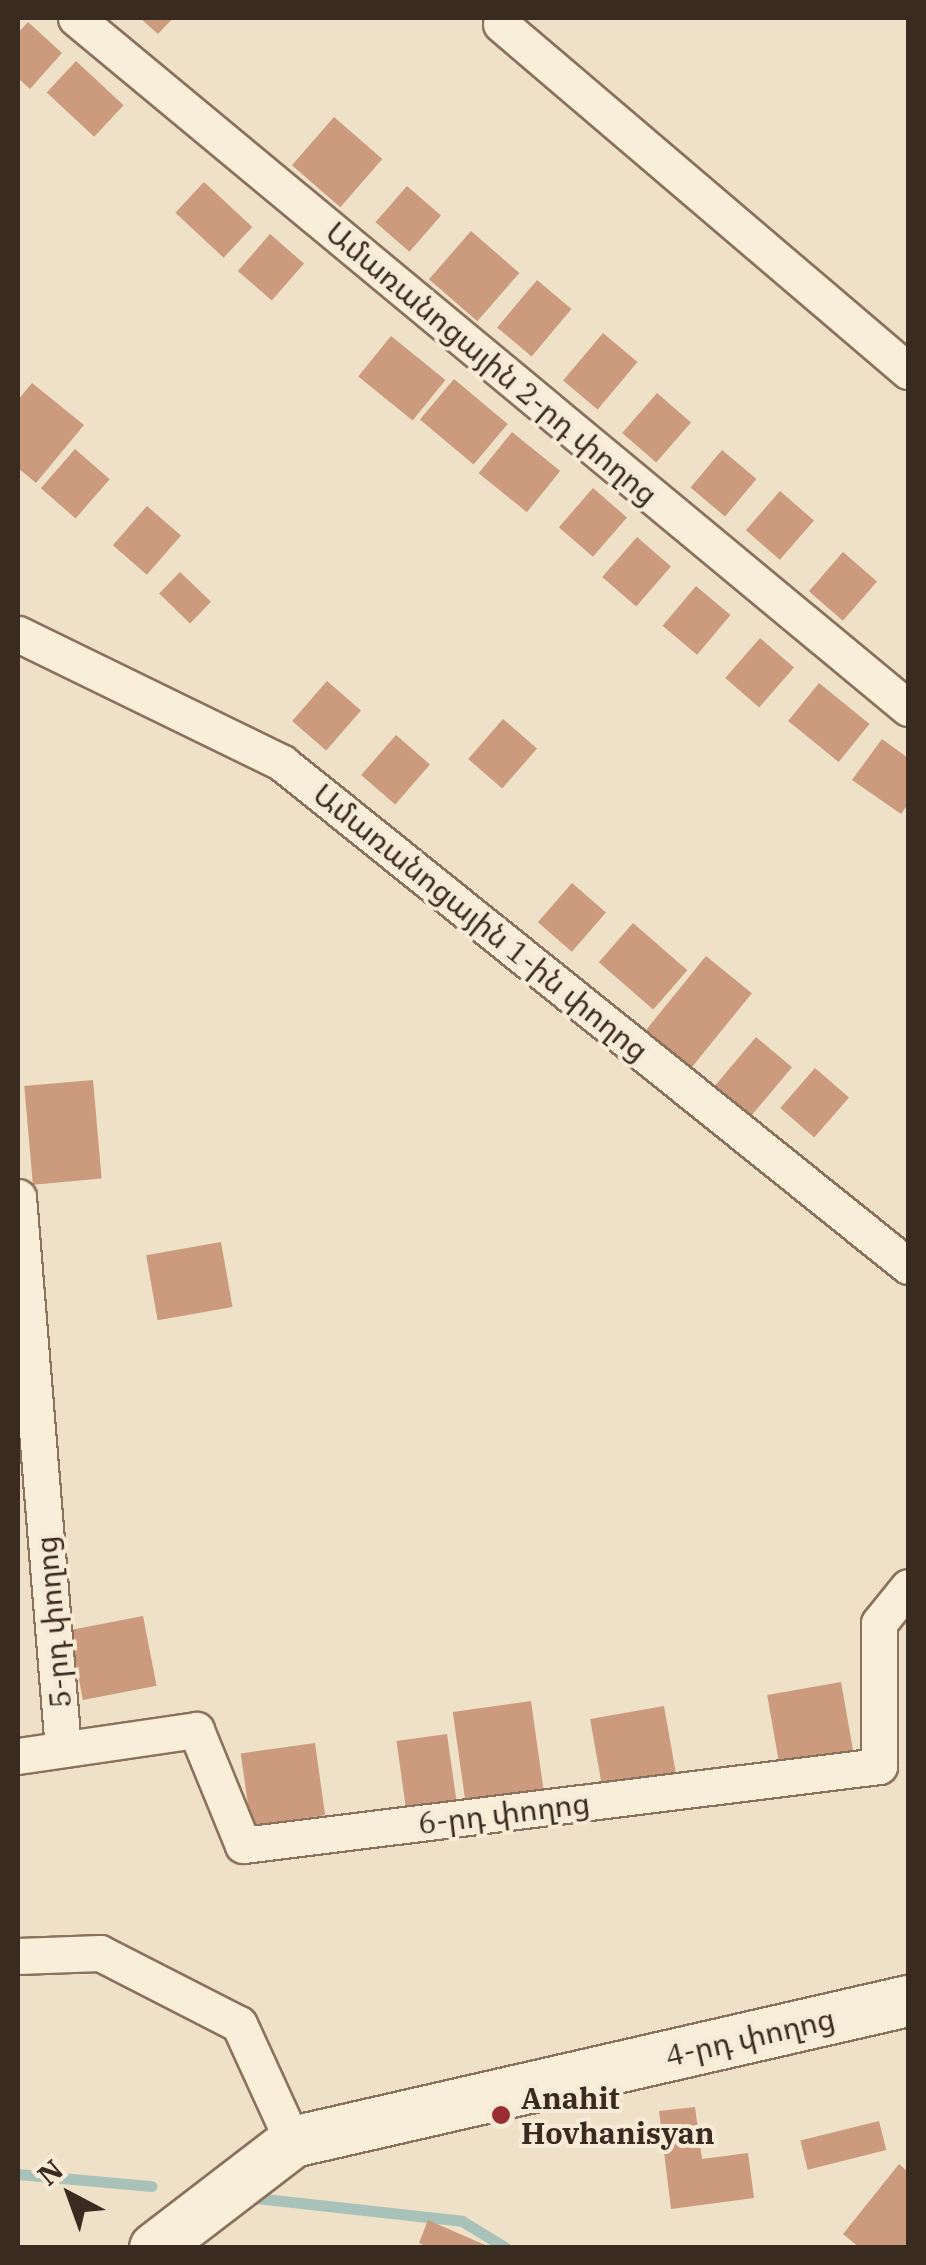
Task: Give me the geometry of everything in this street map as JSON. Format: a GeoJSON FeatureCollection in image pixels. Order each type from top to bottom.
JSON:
{"type":"FeatureCollection","features":[{"type":"Feature","properties":{"kind":"main road","name":"4-րդ փողոց"},"geometry":{"type":"LineString","coordinates":[[155,2248],[293,2142],[908,2001]]}},
{"type":"Feature","properties":{"kind":"street","name":"Ամառանոցային 2-րդ փողոց"},"geometry":{"type":"LineString","coordinates":[[76,18],[908,708]]}},
{"type":"Feature","properties":{"kind":"street"},"geometry":{"type":"LineString","coordinates":[[501,24],[908,371]]}},
{"type":"Feature","properties":{"kind":"street","name":"Ամառանոցային 1-ին փողոց"},"geometry":{"type":"LineString","coordinates":[[18,634],[282,763],[908,1266]]}},
{"type":"Feature","properties":{"kind":"street","name":"5-րդ փողոց"},"geometry":{"type":"LineString","coordinates":[[18,1197],[63,1749]]}},
{"type":"Feature","properties":{"kind":"street","name":"6-րդ փողոց"},"geometry":{"type":"LineString","coordinates":[[18,1756],[196,1730],[243,1845],[878,1766],[878,1623],[908,1587]]}},
{"type":"Feature","properties":{"kind":"street"},"geometry":{"type":"LineString","coordinates":[[18,1956],[100,1953],[240,2024],[293,2142]]}},
{"type":"Feature","properties":{"kind":"building"},"geometry":{"type":"Polygon","coordinates":[[[140,18],[173,18],[158,34],[140,18]]]}},
{"type":"Feature","properties":{"kind":"building"},"geometry":{"type":"Polygon","coordinates":[[[28,22],[62,53],[30,89],[18,78],[18,33],[28,22]]]}},
{"type":"Feature","properties":{"kind":"building"},"geometry":{"type":"Polygon","coordinates":[[[76,61],[124,105],[94,137],[47,92],[76,61]]]}},
{"type":"Feature","properties":{"kind":"building"},"geometry":{"type":"Polygon","coordinates":[[[334,117],[382,159],[340,207],[292,165],[334,117]]]}},
{"type":"Feature","properties":{"kind":"building"},"geometry":{"type":"Polygon","coordinates":[[[204,182],[252,227],[224,258],[175,213],[204,182]]]}},
{"type":"Feature","properties":{"kind":"building"},"geometry":{"type":"Polygon","coordinates":[[[407,186],[441,216],[409,252],[376,222],[407,186]]]}},
{"type":"Feature","properties":{"kind":"building"},"geometry":{"type":"Polygon","coordinates":[[[471,231],[519,273],[477,321],[429,279],[471,231]]]}},
{"type":"Feature","properties":{"kind":"building"},"geometry":{"type":"Polygon","coordinates":[[[270,234],[304,264],[272,301],[238,271],[270,234]]]}},
{"type":"Feature","properties":{"kind":"building"},"geometry":{"type":"Polygon","coordinates":[[[537,280],[571,309],[532,356],[497,327],[537,280]]]}},
{"type":"Feature","properties":{"kind":"building"},"geometry":{"type":"Polygon","coordinates":[[[603,333],[637,362],[598,409],[563,380],[603,333]]]}},
{"type":"Feature","properties":{"kind":"building"},"geometry":{"type":"Polygon","coordinates":[[[391,336],[445,380],[413,420],[358,376],[391,336]]]}},
{"type":"Feature","properties":{"kind":"building"},"geometry":{"type":"Polygon","coordinates":[[[454,379],[508,424],[474,465],[420,420],[454,379]]]}},
{"type":"Feature","properties":{"kind":"building"},"geometry":{"type":"Polygon","coordinates":[[[32,383],[84,425],[36,483],[18,468],[18,400],[32,383]]]}},
{"type":"Feature","properties":{"kind":"building"},"geometry":{"type":"Polygon","coordinates":[[[657,393],[691,423],[656,463],[622,433],[657,393]]]}},
{"type":"Feature","properties":{"kind":"building"},"geometry":{"type":"Polygon","coordinates":[[[512,432],[560,471],[527,512],[479,473],[512,432]]]}},
{"type":"Feature","properties":{"kind":"building"},"geometry":{"type":"Polygon","coordinates":[[[75,449],[110,479],[76,518],[41,488],[75,449]]]}},
{"type":"Feature","properties":{"kind":"building"},"geometry":{"type":"Polygon","coordinates":[[[722,450],[756,479],[725,516],[691,488],[722,450]]]}},
{"type":"Feature","properties":{"kind":"building"},"geometry":{"type":"Polygon","coordinates":[[[593,488],[627,518],[593,557],[559,527],[593,488]]]}},
{"type":"Feature","properties":{"kind":"building"},"geometry":{"type":"Polygon","coordinates":[[[780,491],[814,521],[780,560],[746,530],[780,491]]]}},
{"type":"Feature","properties":{"kind":"building"},"geometry":{"type":"Polygon","coordinates":[[[147,506],[181,536],[147,575],[113,545],[147,506]]]}},
{"type":"Feature","properties":{"kind":"building"},"geometry":{"type":"Polygon","coordinates":[[[637,537],[671,567],[636,607],[602,577],[637,537]]]}},
{"type":"Feature","properties":{"kind":"building"},"geometry":{"type":"Polygon","coordinates":[[[843,552],[877,582],[843,621],[809,591],[843,552]]]}},
{"type":"Feature","properties":{"kind":"building"},"geometry":{"type":"Polygon","coordinates":[[[180,572],[211,602],[190,623],[159,594],[180,572]]]}},
{"type":"Feature","properties":{"kind":"building"},"geometry":{"type":"Polygon","coordinates":[[[696,586],[730,615],[697,655],[663,626],[696,586]]]}},
{"type":"Feature","properties":{"kind":"building"},"geometry":{"type":"Polygon","coordinates":[[[760,638],[794,668],[759,708],[725,678],[760,638]]]}},
{"type":"Feature","properties":{"kind":"building"},"geometry":{"type":"Polygon","coordinates":[[[327,681],[361,711],[326,751],[292,721],[327,681]]]}},
{"type":"Feature","properties":{"kind":"building"},"geometry":{"type":"Polygon","coordinates":[[[819,683],[870,724],[839,762],[788,721],[819,683]]]}},
{"type":"Feature","properties":{"kind":"building"},"geometry":{"type":"Polygon","coordinates":[[[503,719],[537,749],[502,789],[468,759],[503,719]]]}},
{"type":"Feature","properties":{"kind":"building"},"geometry":{"type":"Polygon","coordinates":[[[396,735],[430,765],[395,805],[361,775],[396,735]]]}},
{"type":"Feature","properties":{"kind":"building"},"geometry":{"type":"Polygon","coordinates":[[[882,739],[908,758],[908,804],[901,814],[852,780],[882,739]]]}},
{"type":"Feature","properties":{"kind":"building"},"geometry":{"type":"Polygon","coordinates":[[[572,883],[606,913],[572,952],[538,922],[572,883]]]}},
{"type":"Feature","properties":{"kind":"building"},"geometry":{"type":"Polygon","coordinates":[[[633,923],[687,970],[653,1009],[599,962],[633,923]]]}},
{"type":"Feature","properties":{"kind":"building"},"geometry":{"type":"Polygon","coordinates":[[[706,956],[752,993],[691,1069],[645,1031],[706,956]]]}},
{"type":"Feature","properties":{"kind":"building"},"geometry":{"type":"Polygon","coordinates":[[[756,1037],[792,1067],[747,1121],[711,1091],[756,1037]]]}},
{"type":"Feature","properties":{"kind":"building"},"geometry":{"type":"Polygon","coordinates":[[[815,1068],[849,1098],[814,1138],[780,1108],[815,1068]]]}},
{"type":"Feature","properties":{"kind":"building"},"geometry":{"type":"Polygon","coordinates":[[[93,1080],[102,1179],[33,1185],[24,1086],[93,1080]]]}},
{"type":"Feature","properties":{"kind":"building"},"geometry":{"type":"Polygon","coordinates":[[[221,1242],[232,1307],[158,1320],[146,1255],[221,1242]]]}},
{"type":"Feature","properties":{"kind":"building"},"geometry":{"type":"Polygon","coordinates":[[[143,1616],[157,1686],[83,1700],[69,1630],[143,1616]]]}},
{"type":"Feature","properties":{"kind":"building"},"geometry":{"type":"Polygon","coordinates":[[[841,1682],[854,1753],[780,1766],[767,1695],[841,1682]]]}},
{"type":"Feature","properties":{"kind":"building"},"geometry":{"type":"Polygon","coordinates":[[[531,1701],[544,1792],[466,1803],[453,1712],[531,1701]]]}},
{"type":"Feature","properties":{"kind":"building"},"geometry":{"type":"Polygon","coordinates":[[[664,1706],[677,1778],[603,1791],[590,1719],[664,1706]]]}},
{"type":"Feature","properties":{"kind":"building"},"geometry":{"type":"Polygon","coordinates":[[[447,1734],[456,1800],[406,1807],[396,1741],[447,1734]]]}},
{"type":"Feature","properties":{"kind":"building"},"geometry":{"type":"Polygon","coordinates":[[[315,1743],[325,1815],[251,1826],[241,1753],[315,1743]]]}},
{"type":"Feature","properties":{"kind":"building"},"geometry":{"type":"Polygon","coordinates":[[[695,2107],[702,2159],[748,2153],[754,2198],[671,2209],[659,2111],[695,2107]]]}},
{"type":"Feature","properties":{"kind":"building"},"geometry":{"type":"Polygon","coordinates":[[[879,2121],[886,2150],[808,2170],[800,2141],[879,2121]]]}},
{"type":"Feature","properties":{"kind":"building"},"geometry":{"type":"Polygon","coordinates":[[[899,2164],[908,2172],[908,2248],[860,2248],[843,2234],[899,2164]]]}},
{"type":"Feature","properties":{"kind":"building"},"geometry":{"type":"Polygon","coordinates":[[[428,2220],[492,2248],[429,2248],[419,2243],[428,2220]]]}},
{"type":"Feature","properties":{"kind":"waterway"},"geometry":{"type":"LineString","coordinates":[[18,2174],[151,2186]]}},
{"type":"Feature","properties":{"kind":"waterway"},"geometry":{"type":"LineString","coordinates":[[246,2197],[462,2221],[506,2248]]}},
{"type":"Feature","properties":{"kind":"place","name":"Anahit Hovhanisyan"},"geometry":{"type":"Point","coordinates":[501,2115]}}]}
